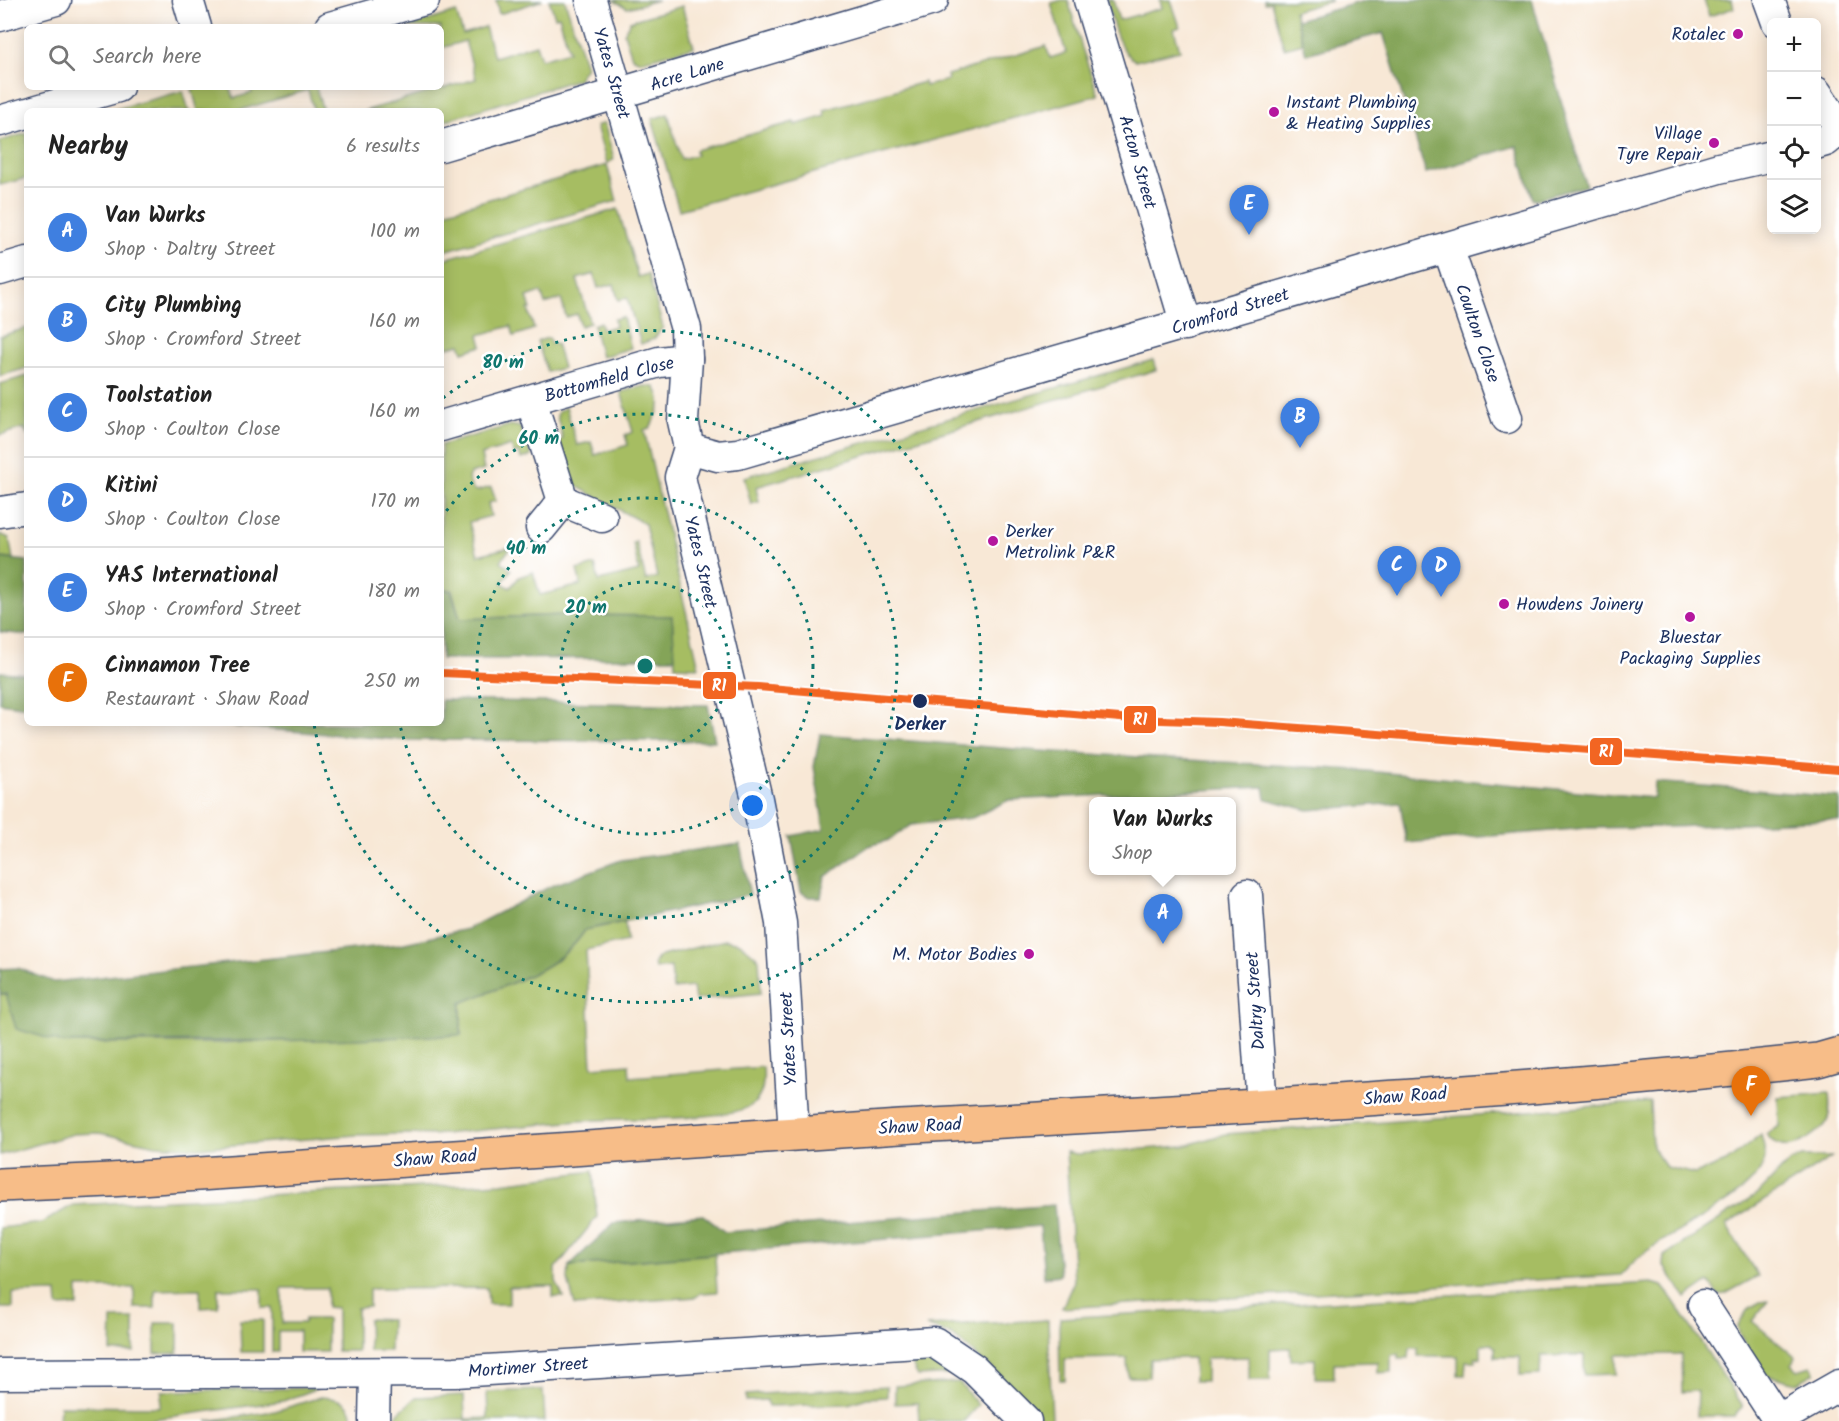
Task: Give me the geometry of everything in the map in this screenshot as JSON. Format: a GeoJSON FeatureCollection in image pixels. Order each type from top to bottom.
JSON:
{"type":"FeatureCollection","features":[{"type":"Feature","properties":{"kind":"main road","name":"Shaw Road"},"geometry":{"type":"LineString","coordinates":[[0,1185],[1262,1106],[1676,1075],[1818,1060],[1839,1054]]}},
{"type":"Feature","properties":{"kind":"street"},"geometry":{"type":"LineString","coordinates":[[0,16],[56,0]]}},
{"type":"Feature","properties":{"kind":"street"},"geometry":{"type":"LineString","coordinates":[[188,0],[195,24]]}},
{"type":"Feature","properties":{"kind":"street"},"geometry":{"type":"LineString","coordinates":[[340,24],[424,0]]}},
{"type":"Feature","properties":{"kind":"street","name":"Yates Street"},"geometry":{"type":"LineString","coordinates":[[591,0],[686,329],[687,360],[683,421],[689,448],[680,477],[757,799],[781,923],[794,1134]]}},
{"type":"Feature","properties":{"kind":"street","name":"Acre Lane"},"geometry":{"type":"LineString","coordinates":[[444,145],[933,0]]}},
{"type":"Feature","properties":{"kind":"street","name":"Acton Street"},"geometry":{"type":"LineString","coordinates":[[1089,0],[1186,324]]}},
{"type":"Feature","properties":{"kind":"street"},"geometry":{"type":"LineString","coordinates":[[1769,0],[1776,18]]}},
{"type":"Feature","properties":{"kind":"street"},"geometry":{"type":"LineString","coordinates":[[44,108],[108,90]]}},
{"type":"Feature","properties":{"kind":"street"},"geometry":{"type":"LineString","coordinates":[[1821,100],[1839,128],[1826,141],[1821,142]]}},
{"type":"Feature","properties":{"kind":"street"},"geometry":{"type":"LineString","coordinates":[[0,121],[24,114]]}},
{"type":"Feature","properties":{"kind":"street","name":"Cromford Street"},"geometry":{"type":"LineString","coordinates":[[689,448],[718,456],[738,454],[1719,168],[1767,157]]}},
{"type":"Feature","properties":{"kind":"street","name":"Coulton Close"},"geometry":{"type":"LineString","coordinates":[[1448,248],[1507,418]]}},
{"type":"Feature","properties":{"kind":"street"},"geometry":{"type":"LineString","coordinates":[[0,270],[24,263]]}},
{"type":"Feature","properties":{"kind":"street","name":"Bottomfield Close"},"geometry":{"type":"LineString","coordinates":[[444,425],[659,362],[687,360]]}},
{"type":"Feature","properties":{"kind":"street","name":"Bottomfield Close"},"geometry":{"type":"LineString","coordinates":[[531,400],[563,501]]}},
{"type":"Feature","properties":{"kind":"street"},"geometry":{"type":"LineString","coordinates":[[541,528],[563,501],[602,517]]}},
{"type":"Feature","properties":{"kind":"street","name":"Daltry Street"},"geometry":{"type":"LineString","coordinates":[[1247,895],[1262,1106]]}},
{"type":"Feature","properties":{"kind":"street"},"geometry":{"type":"LineString","coordinates":[[1703,1305],[1777,1420],[1839,1385]]}},
{"type":"Feature","properties":{"kind":"street","name":"Mortimer Street"},"geometry":{"type":"LineString","coordinates":[[0,1374],[455,1372],[934,1342],[974,1369],[1026,1421]]}},
{"type":"Feature","properties":{"kind":"street"},"geometry":{"type":"LineString","coordinates":[[375,1373],[375,1421]]}},
{"type":"Feature","properties":{"kind":"green space"},"geometry":{"type":"Polygon","coordinates":[[[543,0],[499,14],[496,1],[543,0]]]}},
{"type":"Feature","properties":{"kind":"green space"},"geometry":{"type":"Polygon","coordinates":[[[549,0],[565,0],[586,67],[578,79],[444,121],[444,108],[374,108],[476,79],[465,41],[444,47],[444,24],[417,24],[456,12],[463,34],[485,27],[494,57],[536,44],[541,59],[569,51],[559,16],[555,17],[549,0]]]}},
{"type":"Feature","properties":{"kind":"green space"},"geometry":{"type":"Polygon","coordinates":[[[613,0],[658,0],[627,8],[613,0]]]}},
{"type":"Feature","properties":{"kind":"green space"},"geometry":{"type":"Polygon","coordinates":[[[1068,0],[1098,95],[679,210],[652,119],[668,114],[681,159],[696,155],[695,150],[794,122],[795,125],[826,116],[824,110],[924,82],[925,86],[948,80],[947,75],[1046,46],[1050,58],[1066,53],[1051,3],[1068,0]]]}},
{"type":"Feature","properties":{"kind":"green space"},"geometry":{"type":"Polygon","coordinates":[[[1107,0],[1113,0],[1119,20],[1162,8],[1160,0],[1171,0],[1180,27],[1174,29],[1180,50],[1136,61],[1130,57],[1116,34],[1107,0]]]}},
{"type":"Feature","properties":{"kind":"green space"},"geometry":{"type":"Polygon","coordinates":[[[1264,0],[1331,1],[1294,11],[1303,43],[1284,48],[1271,2],[1265,3],[1264,0]]]}},
{"type":"Feature","properties":{"kind":"green space"},"geometry":{"type":"Polygon","coordinates":[[[1367,0],[1532,0],[1586,186],[1533,200],[1517,146],[1426,173],[1383,33],[1306,54],[1297,20],[1367,0]]]}},
{"type":"Feature","properties":{"kind":"green space"},"geometry":{"type":"Polygon","coordinates":[[[1704,0],[1732,0],[1734,8],[1709,16],[1704,0]]]}},
{"type":"Feature","properties":{"kind":"green space"},"geometry":{"type":"Polygon","coordinates":[[[682,6],[694,47],[640,61],[632,57],[624,33],[630,21],[682,6]]]}},
{"type":"Feature","properties":{"kind":"green space"},"geometry":{"type":"Polygon","coordinates":[[[192,90],[231,90],[234,98],[252,93],[251,90],[308,90],[247,108],[197,108],[192,90]]]}},
{"type":"Feature","properties":{"kind":"green space"},"geometry":{"type":"Polygon","coordinates":[[[308,90],[317,90],[322,108],[313,108],[308,90]]]}},
{"type":"Feature","properties":{"kind":"green space"},"geometry":{"type":"Polygon","coordinates":[[[183,91],[188,108],[120,108],[183,91]]]}},
{"type":"Feature","properties":{"kind":"green space"},"geometry":{"type":"Polygon","coordinates":[[[604,123],[614,159],[607,164],[596,126],[604,123]]]}},
{"type":"Feature","properties":{"kind":"green space"},"geometry":{"type":"Polygon","coordinates":[[[24,134],[24,179],[0,185],[0,141],[24,134]]]}},
{"type":"Feature","properties":{"kind":"green space"},"geometry":{"type":"Polygon","coordinates":[[[607,165],[617,201],[444,251],[444,212],[607,165]]]}},
{"type":"Feature","properties":{"kind":"green space"},"geometry":{"type":"Polygon","coordinates":[[[618,209],[638,277],[648,274],[663,327],[654,339],[641,344],[627,298],[618,300],[614,284],[598,288],[594,274],[577,279],[590,323],[580,326],[577,314],[566,317],[561,299],[545,304],[541,292],[527,297],[534,329],[514,336],[511,326],[479,335],[482,346],[463,352],[460,344],[444,348],[444,259],[618,209]]]}},
{"type":"Feature","properties":{"kind":"green space"},"geometry":{"type":"Polygon","coordinates":[[[623,317],[631,348],[601,357],[593,325],[600,322],[602,330],[615,326],[614,319],[623,317]]]}},
{"type":"Feature","properties":{"kind":"green space"},"geometry":{"type":"Polygon","coordinates":[[[24,329],[24,369],[0,376],[0,336],[24,329]]]}},
{"type":"Feature","properties":{"kind":"green space"},"geometry":{"type":"Polygon","coordinates":[[[549,338],[551,344],[556,343],[563,368],[547,372],[537,341],[549,338]]]}},
{"type":"Feature","properties":{"kind":"green space"},"geometry":{"type":"Polygon","coordinates":[[[1153,360],[1156,370],[756,487],[759,502],[751,504],[744,477],[1153,360]]]}},
{"type":"Feature","properties":{"kind":"green space"},"geometry":{"type":"Polygon","coordinates":[[[24,377],[24,428],[0,435],[0,384],[24,377]]]}},
{"type":"Feature","properties":{"kind":"green space"},"geometry":{"type":"Polygon","coordinates":[[[644,386],[655,387],[660,398],[660,408],[656,417],[650,428],[644,430],[699,667],[675,666],[672,616],[566,615],[460,619],[452,590],[444,590],[444,444],[511,425],[520,427],[532,456],[521,459],[519,452],[514,454],[511,446],[481,455],[484,470],[470,474],[468,478],[472,489],[477,491],[491,487],[496,501],[488,503],[491,516],[469,522],[478,555],[511,547],[501,561],[511,570],[502,583],[510,588],[519,577],[533,572],[540,595],[581,585],[577,570],[595,565],[599,581],[639,571],[633,543],[636,542],[646,580],[657,577],[645,524],[574,485],[567,476],[556,441],[563,439],[557,417],[558,412],[566,407],[577,445],[591,442],[595,455],[628,445],[625,435],[633,432],[621,392],[644,386]]]}},
{"type":"Feature","properties":{"kind":"green space"},"geometry":{"type":"Polygon","coordinates":[[[0,534],[9,538],[13,559],[0,558],[0,534]]]}},
{"type":"Feature","properties":{"kind":"green space"},"geometry":{"type":"Polygon","coordinates":[[[0,558],[24,561],[24,635],[0,632],[0,558]]]}},
{"type":"Feature","properties":{"kind":"green space"},"geometry":{"type":"Polygon","coordinates":[[[444,590],[451,590],[460,619],[566,615],[672,616],[675,658],[444,659],[444,590]]]}},
{"type":"Feature","properties":{"kind":"green space"},"geometry":{"type":"Polygon","coordinates":[[[0,672],[24,674],[24,707],[0,703],[0,672]]]}},
{"type":"Feature","properties":{"kind":"green space"},"geometry":{"type":"Polygon","coordinates":[[[444,700],[708,705],[715,741],[402,740],[227,726],[444,726],[444,700]]]}},
{"type":"Feature","properties":{"kind":"green space"},"geometry":{"type":"Polygon","coordinates":[[[820,734],[1041,751],[1356,770],[1654,798],[1655,782],[1839,797],[1839,821],[1587,828],[1407,843],[1400,803],[1308,810],[1266,799],[1264,787],[1009,800],[972,818],[911,825],[889,840],[869,846],[825,877],[821,897],[809,897],[801,892],[791,836],[824,829],[814,767],[820,734]]]}},
{"type":"Feature","properties":{"kind":"green space"},"geometry":{"type":"Polygon","coordinates":[[[740,844],[750,895],[585,930],[561,956],[546,966],[513,983],[461,1003],[461,1035],[327,1040],[63,1043],[16,1029],[6,994],[0,994],[0,969],[18,968],[54,982],[400,944],[467,929],[551,886],[621,860],[740,844]]]}},
{"type":"Feature","properties":{"kind":"green space"},"geometry":{"type":"Polygon","coordinates":[[[625,922],[627,941],[586,950],[592,1067],[629,1064],[630,1077],[763,1067],[761,1092],[752,1105],[723,1114],[679,1118],[577,1121],[433,1135],[357,1135],[198,1148],[156,1145],[99,1133],[74,1134],[0,1155],[0,994],[6,994],[63,1043],[211,1043],[461,1035],[461,1003],[546,967],[574,944],[585,930],[625,922]]]}},
{"type":"Feature","properties":{"kind":"green space"},"geometry":{"type":"Polygon","coordinates":[[[725,940],[740,943],[759,959],[761,993],[695,1000],[693,987],[673,989],[671,967],[655,969],[654,963],[658,957],[725,940]]]}},
{"type":"Feature","properties":{"kind":"green space"},"geometry":{"type":"Polygon","coordinates":[[[1829,1093],[1830,1109],[1827,1121],[1808,1139],[1795,1145],[1783,1146],[1777,1144],[1766,1134],[1779,1126],[1778,1097],[1829,1093]]]}},
{"type":"Feature","properties":{"kind":"green space"},"geometry":{"type":"Polygon","coordinates":[[[1650,1102],[1652,1147],[1666,1167],[1695,1174],[1726,1162],[1761,1135],[1765,1159],[1757,1175],[1729,1200],[1644,1253],[1621,1275],[1062,1308],[1074,1281],[1066,1152],[1077,1154],[1184,1146],[1225,1134],[1650,1102]]]}},
{"type":"Feature","properties":{"kind":"green space"},"geometry":{"type":"Polygon","coordinates":[[[1802,1157],[1832,1157],[1726,1225],[1758,1276],[1725,1294],[1718,1295],[1709,1282],[1686,1298],[1663,1265],[1664,1256],[1758,1194],[1789,1162],[1802,1157]]]}},
{"type":"Feature","properties":{"kind":"green space"},"geometry":{"type":"Polygon","coordinates":[[[593,1171],[597,1217],[556,1268],[556,1281],[563,1297],[553,1297],[553,1286],[509,1287],[509,1304],[488,1304],[487,1288],[369,1289],[369,1307],[357,1308],[357,1351],[337,1351],[337,1308],[327,1307],[327,1288],[282,1288],[282,1323],[304,1323],[305,1319],[327,1319],[327,1352],[299,1352],[299,1331],[278,1331],[278,1352],[272,1352],[272,1308],[262,1308],[262,1289],[218,1289],[218,1307],[200,1308],[200,1289],[155,1290],[155,1308],[134,1308],[134,1288],[78,1288],[78,1306],[58,1307],[57,1292],[13,1293],[13,1308],[0,1308],[0,1228],[42,1223],[73,1205],[501,1183],[593,1171]]]}},
{"type":"Feature","properties":{"kind":"green space"},"geometry":{"type":"Polygon","coordinates":[[[1054,1205],[1060,1275],[1044,1277],[1040,1226],[569,1266],[614,1223],[703,1215],[725,1232],[1054,1205]]]}},
{"type":"Feature","properties":{"kind":"green space"},"geometry":{"type":"Polygon","coordinates":[[[715,1254],[717,1292],[701,1293],[696,1297],[575,1306],[568,1280],[569,1266],[715,1254]]]}},
{"type":"Feature","properties":{"kind":"green space"},"geometry":{"type":"Polygon","coordinates":[[[1652,1283],[1662,1286],[1671,1297],[1743,1406],[1734,1416],[1697,1416],[1698,1391],[1682,1392],[1681,1354],[1616,1355],[1616,1374],[1584,1375],[1584,1355],[1541,1356],[1540,1375],[1520,1376],[1520,1357],[1495,1357],[1495,1347],[1491,1343],[1481,1346],[1481,1358],[1475,1357],[1475,1361],[1466,1361],[1465,1375],[1458,1375],[1458,1356],[1418,1356],[1418,1348],[1410,1348],[1409,1358],[1399,1358],[1399,1354],[1391,1355],[1391,1372],[1378,1373],[1378,1362],[1334,1363],[1334,1378],[1315,1378],[1315,1359],[1291,1360],[1290,1348],[1270,1349],[1270,1380],[1249,1380],[1249,1357],[1206,1358],[1206,1381],[1194,1381],[1193,1358],[1150,1359],[1149,1377],[1128,1377],[1127,1358],[1065,1359],[1065,1380],[1060,1380],[1060,1318],[1652,1283]]]}},
{"type":"Feature","properties":{"kind":"green space"},"geometry":{"type":"Polygon","coordinates":[[[1768,1301],[1752,1321],[1795,1357],[1792,1364],[1798,1370],[1811,1366],[1815,1373],[1797,1383],[1766,1375],[1739,1334],[1738,1325],[1748,1309],[1760,1302],[1768,1301]]]}},
{"type":"Feature","properties":{"kind":"green space"},"geometry":{"type":"Polygon","coordinates":[[[112,1319],[134,1319],[134,1352],[111,1352],[112,1319]]]}},
{"type":"Feature","properties":{"kind":"green space"},"geometry":{"type":"Polygon","coordinates":[[[368,1319],[391,1320],[390,1351],[369,1351],[368,1319]]]}},
{"type":"Feature","properties":{"kind":"green space"},"geometry":{"type":"Polygon","coordinates":[[[240,1320],[263,1320],[263,1352],[241,1352],[240,1320]]]}},
{"type":"Feature","properties":{"kind":"green space"},"geometry":{"type":"Polygon","coordinates":[[[1048,1320],[1052,1421],[1042,1419],[968,1348],[949,1334],[926,1326],[1048,1320]]]}},
{"type":"Feature","properties":{"kind":"green space"},"geometry":{"type":"Polygon","coordinates":[[[155,1323],[178,1323],[178,1353],[155,1354],[155,1323]]]}},
{"type":"Feature","properties":{"kind":"green space"},"geometry":{"type":"Polygon","coordinates":[[[933,1355],[957,1374],[918,1376],[907,1356],[933,1355]]]}},
{"type":"Feature","properties":{"kind":"green space"},"geometry":{"type":"Polygon","coordinates":[[[959,1382],[978,1405],[964,1421],[919,1421],[918,1403],[895,1404],[895,1386],[959,1382]]]}},
{"type":"Feature","properties":{"kind":"green space"},"geometry":{"type":"Polygon","coordinates":[[[887,1386],[887,1397],[867,1398],[848,1404],[768,1406],[767,1400],[746,1401],[746,1395],[887,1386]]]}},
{"type":"Feature","properties":{"kind":"green space"},"geometry":{"type":"Polygon","coordinates":[[[319,1388],[283,1401],[139,1421],[59,1421],[60,1406],[160,1407],[162,1391],[319,1388]]]}},
{"type":"Feature","properties":{"kind":"green space"},"geometry":{"type":"Polygon","coordinates":[[[543,1390],[545,1421],[465,1421],[465,1419],[488,1418],[487,1392],[543,1390]]]}},
{"type":"Feature","properties":{"kind":"green space"},"geometry":{"type":"Polygon","coordinates":[[[464,1395],[465,1419],[396,1421],[396,1415],[416,1397],[464,1395]]]}},
{"type":"Feature","properties":{"kind":"green space"},"geometry":{"type":"Polygon","coordinates":[[[321,1397],[333,1398],[347,1405],[353,1421],[207,1421],[275,1411],[321,1397]]]}},
{"type":"Feature","properties":{"kind":"transit line","name":"R1"},"geometry":{"type":"LineString","coordinates":[[444,673],[758,687],[1132,719],[1219,722],[1839,769]]}},
{"type":"Feature","properties":{"kind":"place","name":"Rotalec"},"geometry":{"type":"Point","coordinates":[1738,34]}},
{"type":"Feature","properties":{"kind":"place","name":"Instant Plumbing & Heating Supplies"},"geometry":{"type":"Point","coordinates":[1274,112]}},
{"type":"Feature","properties":{"kind":"place","name":"Village Tyre Repair"},"geometry":{"type":"Point","coordinates":[1714,143]}},
{"type":"Feature","properties":{"kind":"place","name":"YAS International"},"geometry":{"type":"Point","coordinates":[1249,235]}},
{"type":"Feature","properties":{"kind":"place","name":"City Plumbing"},"geometry":{"type":"Point","coordinates":[1300,448]}},
{"type":"Feature","properties":{"kind":"place","name":"Derker Metrolink P&R"},"geometry":{"type":"Point","coordinates":[993,541]}},
{"type":"Feature","properties":{"kind":"place","name":"Toolstation"},"geometry":{"type":"Point","coordinates":[1397,596]}},
{"type":"Feature","properties":{"kind":"place","name":"Kitini"},"geometry":{"type":"Point","coordinates":[1441,597]}},
{"type":"Feature","properties":{"kind":"place","name":"Howdens Joinery"},"geometry":{"type":"Point","coordinates":[1504,604]}},
{"type":"Feature","properties":{"kind":"place","name":"Bluestar Packaging Supplies"},"geometry":{"type":"Point","coordinates":[1690,617]}},
{"type":"Feature","properties":{"kind":"place","name":"Derker"},"geometry":{"type":"Point","coordinates":[920,701]}},
{"type":"Feature","properties":{"kind":"place","name":"Van Wurks"},"geometry":{"type":"Point","coordinates":[1163,944]}},
{"type":"Feature","properties":{"kind":"place","name":"M. Motor Bodies"},"geometry":{"type":"Point","coordinates":[1029,954]}},
{"type":"Feature","properties":{"kind":"place","name":"Cinnamon Tree"},"geometry":{"type":"Point","coordinates":[1751,1116]}}]}
